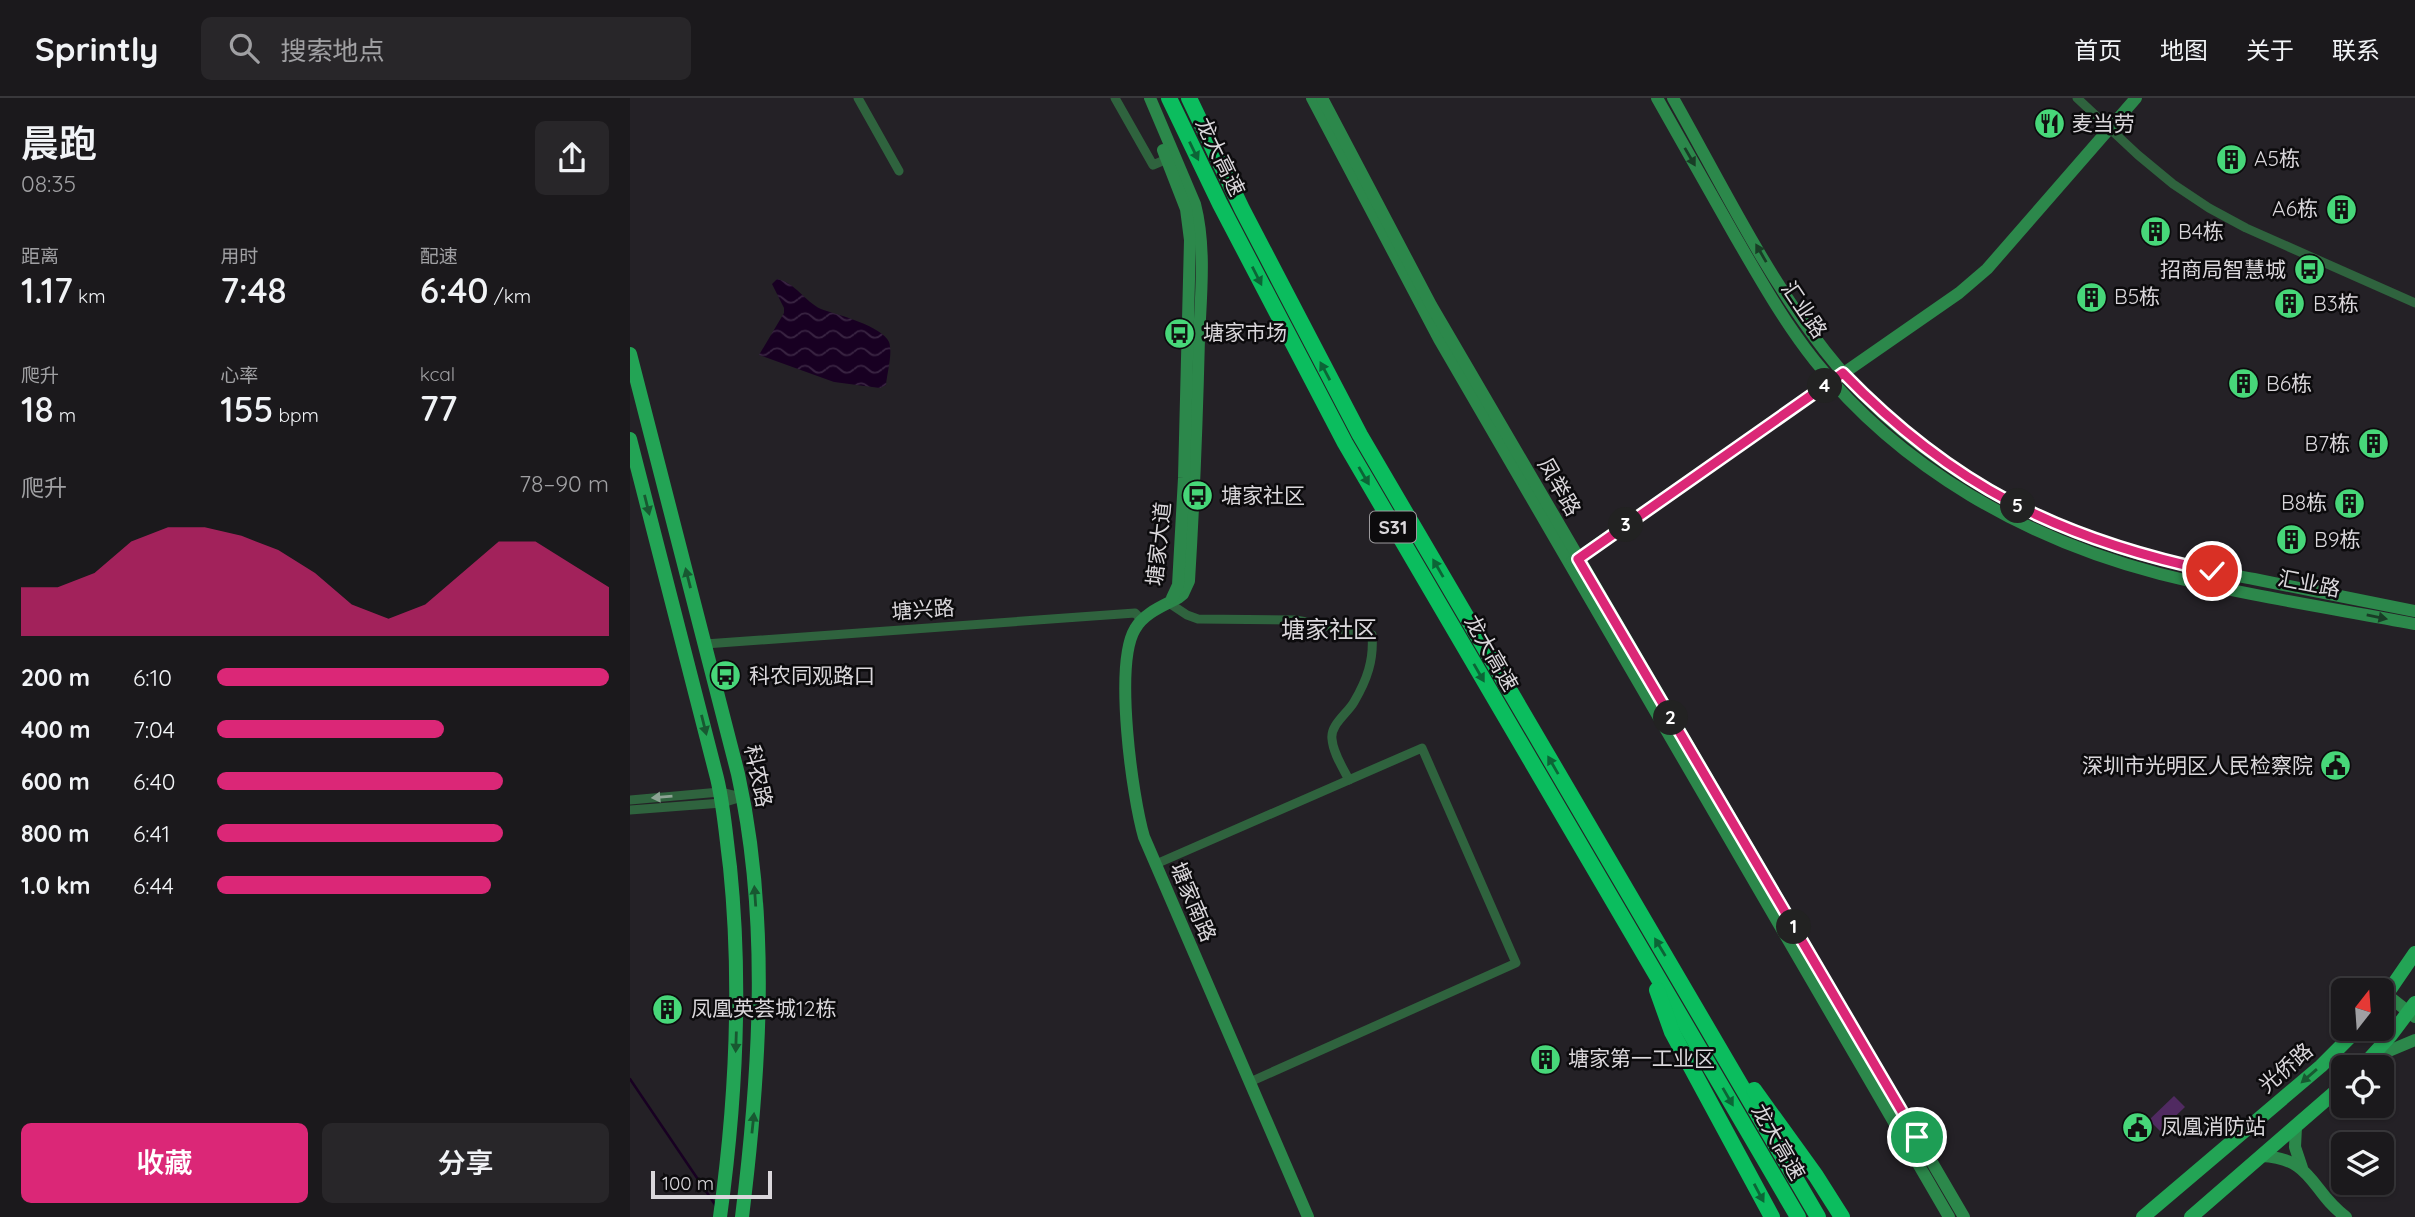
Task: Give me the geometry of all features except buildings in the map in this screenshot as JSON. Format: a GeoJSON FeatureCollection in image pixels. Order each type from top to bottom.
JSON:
{"type":"FeatureCollection","features":[{"type":"Feature","properties":{"kind":"highway","name":"龙大高速"},"geometry":{"type":"LineString","coordinates":[[1169,98],[1222,210],[1345,443],[1798,1217]]}},
{"type":"Feature","properties":{"kind":"highway","name":"龙大高速"},"geometry":{"type":"LineString","coordinates":[[1189,98],[1239,203],[1360,435],[1818,1217]]}},
{"type":"Feature","properties":{"kind":"highway"},"geometry":{"type":"LineString","coordinates":[[1645,955],[1672,1032],[1772,1217]]}},
{"type":"Feature","properties":{"kind":"highway"},"geometry":{"type":"LineString","coordinates":[[1682,985],[1842,1217]]}},
{"type":"Feature","properties":{"kind":"main road","name":"科农路"},"geometry":{"type":"LineString","coordinates":[[630,354],[742,797],[754,883],[759,989],[755,1098],[742,1217]]}},
{"type":"Feature","properties":{"kind":"main road","name":"科农路"},"geometry":{"type":"LineString","coordinates":[[630,439],[721,797],[735,919],[737,969],[736,1053],[728,1165],[720,1217]]}},
{"type":"Feature","properties":{"kind":"main road"},"geometry":{"type":"LineString","coordinates":[[2394,983],[2415,953]]}},
{"type":"Feature","properties":{"kind":"main road"},"geometry":{"type":"LineString","coordinates":[[2373,1055],[2413,1011]]}},
{"type":"Feature","properties":{"kind":"main road","name":"光侨路"},"geometry":{"type":"LineString","coordinates":[[2143,1217],[2346,1041]]}},
{"type":"Feature","properties":{"kind":"main road"},"geometry":{"type":"LineString","coordinates":[[2191,1217],[2331,1096]]}},
{"type":"Feature","properties":{"kind":"street"},"geometry":{"type":"LineString","coordinates":[[858,98],[899,171]]}},
{"type":"Feature","properties":{"kind":"street"},"geometry":{"type":"LineString","coordinates":[[1115,98],[1153,165],[1167,159]]}},
{"type":"Feature","properties":{"kind":"street","name":"塘家大道"},"geometry":{"type":"LineString","coordinates":[[1141,98],[1186,209],[1189,232],[1185,464],[1178,585],[1169,603]]}},
{"type":"Feature","properties":{"kind":"street","name":"塘家大道"},"geometry":{"type":"LineString","coordinates":[[1150,98],[1195,204],[1201,240],[1196,479],[1189,581],[1183,594],[1169,603]]}},
{"type":"Feature","properties":{"kind":"street","name":"凤举路"},"geometry":{"type":"LineString","coordinates":[[1312,98],[1424,312],[1964,1217]]}},
{"type":"Feature","properties":{"kind":"street","name":"凤举路"},"geometry":{"type":"LineString","coordinates":[[1322,98],[1431,305],[1573,561],[1949,1217]]}},
{"type":"Feature","properties":{"kind":"street","name":"汇业路"},"geometry":{"type":"LineString","coordinates":[[1657,98],[1774,304],[1815,361],[1947,465],[1978,485],[2045,520],[2120,548],[2164,561],[2415,611]]}},
{"type":"Feature","properties":{"kind":"street","name":"汇业路"},"geometry":{"type":"LineString","coordinates":[[1673,98],[1786,297],[1838,377],[1887,435],[1939,476],[2040,532],[2116,561],[2161,574],[2415,624]]}},
{"type":"Feature","properties":{"kind":"street"},"geometry":{"type":"LineString","coordinates":[[2077,98],[2173,184],[2209,208],[2246,228],[2415,303]]}},
{"type":"Feature","properties":{"kind":"street"},"geometry":{"type":"LineString","coordinates":[[1573,561],[1959,293],[1987,269],[2136,98]]}},
{"type":"Feature","properties":{"kind":"street"},"geometry":{"type":"LineString","coordinates":[[1142,620],[1169,603],[1198,619],[1296,620],[1372,635],[1371,668],[1353,704],[1333,730],[1331,739],[1349,780]]}},
{"type":"Feature","properties":{"kind":"street","name":"塘兴路"},"geometry":{"type":"LineString","coordinates":[[705,644],[1135,612],[1142,620]]}},
{"type":"Feature","properties":{"kind":"street","name":"塘家南路"},"geometry":{"type":"LineString","coordinates":[[1142,620],[1134,629],[1126,658],[1127,712],[1137,812],[1144,837],[1308,1217]]}},
{"type":"Feature","properties":{"kind":"street"},"geometry":{"type":"LineString","coordinates":[[1156,864],[1422,748],[1516,963],[1250,1082]]}},
{"type":"Feature","properties":{"kind":"street"},"geometry":{"type":"LineString","coordinates":[[630,810],[721,797]]}},
{"type":"Feature","properties":{"kind":"street"},"geometry":{"type":"LineString","coordinates":[[630,800],[742,797]]}},
{"type":"Feature","properties":{"kind":"street"},"geometry":{"type":"LineString","coordinates":[[2394,1002],[2413,1011]]}},
{"type":"Feature","properties":{"kind":"street"},"geometry":{"type":"LineString","coordinates":[[2384,1055],[2415,1040]]}},
{"type":"Feature","properties":{"kind":"street"},"geometry":{"type":"LineString","coordinates":[[2296,1127],[2295,1147],[2302,1169]]}},
{"type":"Feature","properties":{"kind":"street"},"geometry":{"type":"LineString","coordinates":[[2261,1156],[2290,1160],[2302,1169],[2346,1217]]}},
{"type":"Feature","properties":{"kind":"shaded area"},"geometry":{"type":"Polygon","coordinates":[[[2174,1096],[2185,1107],[2160,1131],[2149,1120],[2174,1096]]]}},
{"type":"Feature","properties":{"kind":"water"},"geometry":{"type":"Polygon","coordinates":[[[777,279],[790,284],[821,309],[859,322],[885,336],[890,352],[886,385],[880,388],[834,382],[759,355],[784,313],[772,284],[777,279]]]}},
{"type":"Feature","properties":{"kind":"waterway"},"geometry":{"type":"LineString","coordinates":[[630,1079],[716,1206]]}},
{"type":"Feature","properties":{"kind":"place","name":"麦当劳"},"geometry":{"type":"Point","coordinates":[2049,124]}},
{"type":"Feature","properties":{"kind":"place","name":"A5栋"},"geometry":{"type":"Point","coordinates":[2231,159]}},
{"type":"Feature","properties":{"kind":"place","name":"A6栋"},"geometry":{"type":"Point","coordinates":[2341,209]}},
{"type":"Feature","properties":{"kind":"place","name":"B4栋"},"geometry":{"type":"Point","coordinates":[2155,232]}},
{"type":"Feature","properties":{"kind":"place","name":"招商局智慧城"},"geometry":{"type":"Point","coordinates":[2309,270]}},
{"type":"Feature","properties":{"kind":"place","name":"B5栋"},"geometry":{"type":"Point","coordinates":[2091,297]}},
{"type":"Feature","properties":{"kind":"place","name":"B3栋"},"geometry":{"type":"Point","coordinates":[2290,304]}},
{"type":"Feature","properties":{"kind":"place","name":"塘家市场"},"geometry":{"type":"Point","coordinates":[1180,333]}},
{"type":"Feature","properties":{"kind":"place","name":"B6栋"},"geometry":{"type":"Point","coordinates":[2243,384]}},
{"type":"Feature","properties":{"kind":"place","name":"B7栋"},"geometry":{"type":"Point","coordinates":[2373,444]}},
{"type":"Feature","properties":{"kind":"place","name":"塘家社区"},"geometry":{"type":"Point","coordinates":[1198,496]}},
{"type":"Feature","properties":{"kind":"place","name":"B8栋"},"geometry":{"type":"Point","coordinates":[2350,503]}},
{"type":"Feature","properties":{"kind":"place","name":"B9栋"},"geometry":{"type":"Point","coordinates":[2291,540]}},
{"type":"Feature","properties":{"kind":"place","name":"科农同观路口"},"geometry":{"type":"Point","coordinates":[726,676]}},
{"type":"Feature","properties":{"kind":"place","name":"深圳市光明区人民检察院"},"geometry":{"type":"Point","coordinates":[2336,766]}},
{"type":"Feature","properties":{"kind":"place","name":"凤凰英荟城12栋"},"geometry":{"type":"Point","coordinates":[668,1009]}},
{"type":"Feature","properties":{"kind":"place","name":"塘家第一工业区"},"geometry":{"type":"Point","coordinates":[1545,1059]}},
{"type":"Feature","properties":{"kind":"place","name":"凤凰消防站"},"geometry":{"type":"Point","coordinates":[2138,1127]}},
{"type":"Feature","properties":{"kind":"district","name":"塘家社区"},"geometry":{"type":"Point","coordinates":[1329,630]}},
{"type":"Feature","properties":{"kind":"route"},"geometry":{"type":"LineString","coordinates":[[1917,1137],[1578,559],[1843,373],[1896,425],[1947,465],[1978,485],[2045,520],[2078,533],[2164,561],[2212,571]]}}]}
